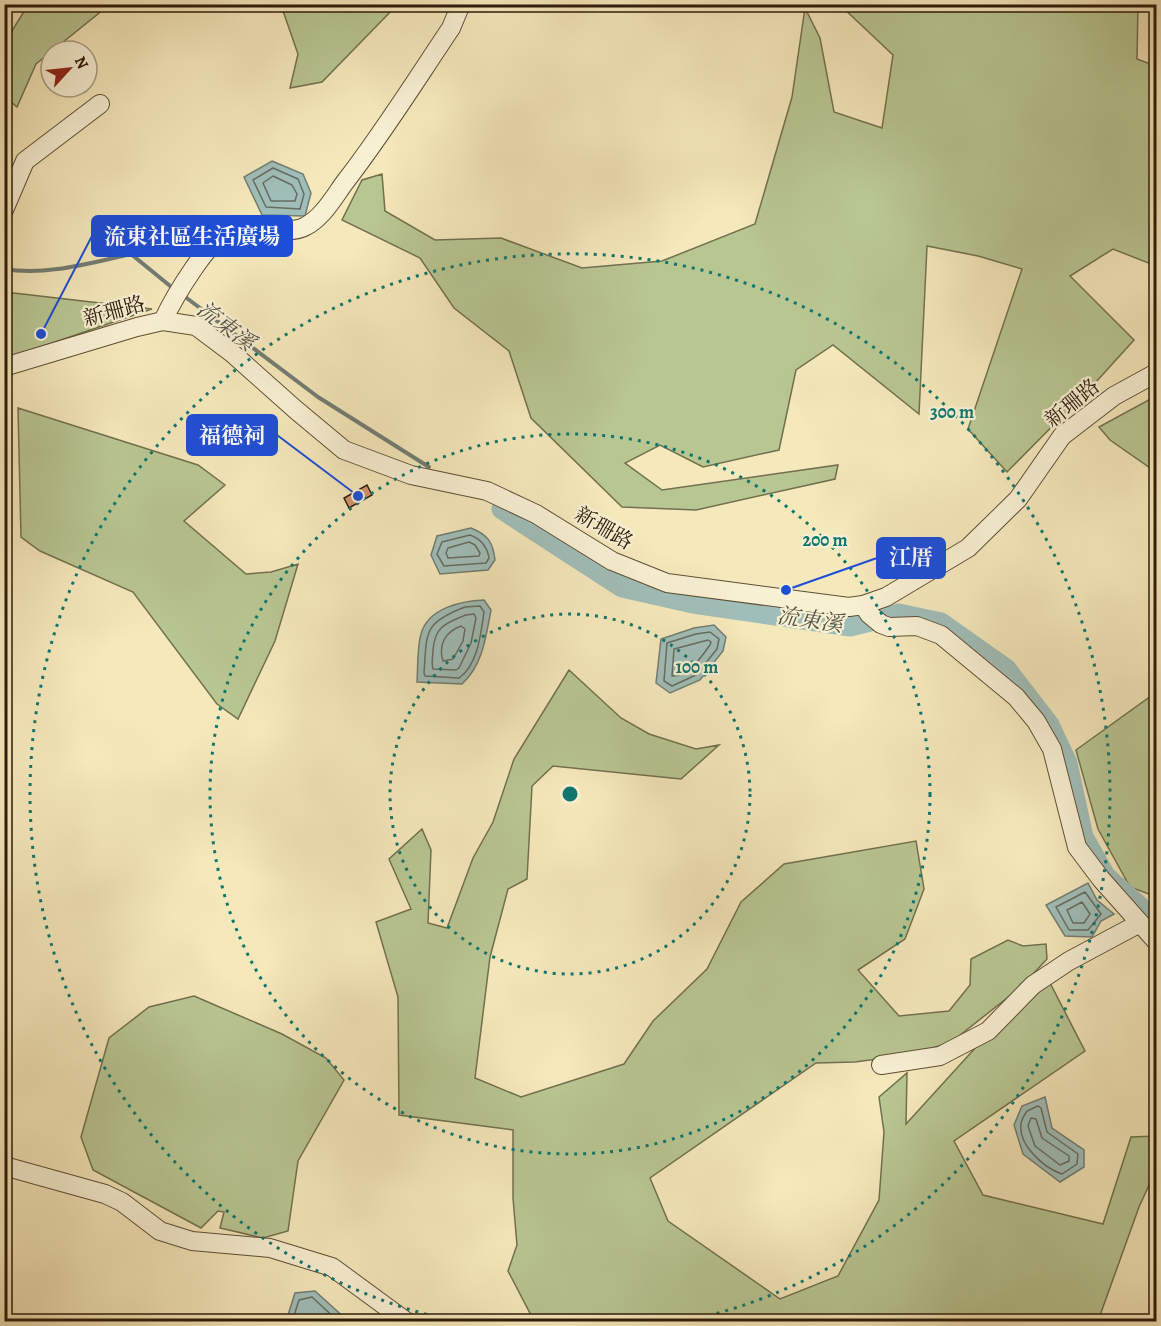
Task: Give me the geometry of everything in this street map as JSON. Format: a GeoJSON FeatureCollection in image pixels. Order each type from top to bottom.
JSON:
{"type":"FeatureCollection","features":[{"type":"Feature","properties":{"kind":"street"},"geometry":{"type":"LineString","coordinates":[[167,314],[187,279],[219,236],[231,230],[266,232],[305,227],[325,210],[364,158],[451,28],[460,4]]}},
{"type":"Feature","properties":{"kind":"street"},"geometry":{"type":"LineString","coordinates":[[4,210],[25,161],[100,104]]}},
{"type":"Feature","properties":{"kind":"street","name":"新珊路"},"geometry":{"type":"LineString","coordinates":[[4,367],[137,327],[167,314],[196,326],[232,353],[344,450],[411,475],[487,491],[536,514],[612,561],[667,583],[849,607],[871,614],[904,587],[968,548],[1018,499],[1062,436],[1114,396],[1156,373]]}},
{"type":"Feature","properties":{"kind":"street"},"geometry":{"type":"LineString","coordinates":[[871,614],[889,627],[917,626],[941,635],[1016,697],[1036,721],[1052,749],[1077,847],[1101,879],[1156,942]]}},
{"type":"Feature","properties":{"kind":"street"},"geometry":{"type":"LineString","coordinates":[[881,1065],[940,1056],[988,1031],[1033,985],[1069,961],[1140,923]]}},
{"type":"Feature","properties":{"kind":"street"},"geometry":{"type":"LineString","coordinates":[[4,1166],[105,1194],[122,1202],[160,1231],[192,1241],[270,1248],[332,1267],[407,1322]]}},
{"type":"Feature","properties":{"kind":"green space"},"geometry":{"type":"Polygon","coordinates":[[[281,4],[397,5],[322,82],[290,88],[298,54],[281,4]]]}},
{"type":"Feature","properties":{"kind":"green space"},"geometry":{"type":"Polygon","coordinates":[[[28,5],[109,5],[67,39],[39,39],[39,62],[17,107],[5,97],[5,42],[28,5]]]}},
{"type":"Feature","properties":{"kind":"green space"},"geometry":{"type":"Polygon","coordinates":[[[840,5],[1138,5],[1137,59],[1156,66],[1156,266],[1113,249],[1070,276],[1134,340],[1007,472],[968,429],[1022,269],[978,256],[927,246],[919,414],[833,345],[796,370],[779,450],[703,467],[660,445],[625,463],[662,490],[838,465],[835,479],[696,510],[622,507],[531,418],[509,351],[454,308],[420,258],[342,220],[362,180],[382,174],[385,211],[435,240],[501,238],[582,268],[662,261],[755,224],[792,97],[805,8],[820,38],[834,112],[882,128],[893,55],[840,5]]]}},
{"type":"Feature","properties":{"kind":"green space"},"geometry":{"type":"Polygon","coordinates":[[[5,292],[152,309],[5,359],[5,292]]]}},
{"type":"Feature","properties":{"kind":"green space"},"geometry":{"type":"Polygon","coordinates":[[[1156,396],[1156,472],[1110,440],[1099,427],[1156,396]]]}},
{"type":"Feature","properties":{"kind":"green space"},"geometry":{"type":"Polygon","coordinates":[[[18,408],[198,465],[225,485],[184,521],[246,574],[271,572],[298,564],[275,641],[238,719],[217,704],[133,592],[40,551],[21,537],[18,408]]]}},
{"type":"Feature","properties":{"kind":"green space"},"geometry":{"type":"Polygon","coordinates":[[[569,670],[621,718],[649,734],[696,749],[719,745],[681,779],[553,766],[532,786],[527,879],[508,889],[490,957],[475,1078],[521,1097],[624,1064],[653,1021],[707,969],[741,902],[784,864],[916,841],[924,889],[905,939],[858,970],[899,1016],[949,1011],[970,985],[971,959],[1008,940],[1023,946],[1046,944],[1047,959],[1021,987],[950,1043],[907,1055],[855,1062],[816,1063],[650,1178],[668,1221],[780,1299],[838,1276],[879,1200],[884,1132],[879,1097],[907,1073],[906,1124],[977,1046],[1049,981],[1085,1051],[954,1141],[983,1195],[1103,1224],[1131,1137],[1156,1136],[1156,1170],[1139,1207],[1098,1321],[558,1322],[532,1317],[508,1271],[517,1245],[513,1198],[513,1130],[399,1115],[398,997],[376,922],[411,909],[389,859],[422,829],[431,850],[428,923],[447,928],[473,858],[493,822],[514,759],[569,670]]]}},
{"type":"Feature","properties":{"kind":"green space"},"geometry":{"type":"Polygon","coordinates":[[[1156,690],[1156,895],[1154,896],[1130,887],[1098,829],[1076,750],[1156,690]]]}},
{"type":"Feature","properties":{"kind":"green space"},"geometry":{"type":"Polygon","coordinates":[[[194,996],[282,1034],[326,1058],[344,1080],[298,1161],[288,1231],[263,1238],[220,1228],[224,1212],[218,1211],[201,1228],[93,1170],[81,1137],[109,1038],[149,1007],[194,996]]]}},
{"type":"Feature","properties":{"kind":"water"},"geometry":{"type":"Polygon","coordinates":[[[272,161],[303,174],[311,193],[305,216],[262,215],[244,177],[272,161]]]}},
{"type":"Feature","properties":{"kind":"water"},"geometry":{"type":"Polygon","coordinates":[[[471,528],[482,533],[489,540],[495,560],[488,570],[440,574],[431,555],[437,536],[471,528]]]}},
{"type":"Feature","properties":{"kind":"water"},"geometry":{"type":"Polygon","coordinates":[[[484,600],[491,610],[479,659],[469,676],[462,684],[417,682],[418,651],[425,625],[438,612],[446,608],[465,602],[484,600]]]}},
{"type":"Feature","properties":{"kind":"water"},"geometry":{"type":"Polygon","coordinates":[[[714,625],[726,637],[723,651],[700,680],[670,693],[656,683],[661,639],[694,628],[714,625]]]}},
{"type":"Feature","properties":{"kind":"water"},"geometry":{"type":"Polygon","coordinates":[[[1088,883],[1097,900],[1114,914],[1101,921],[1092,937],[1065,936],[1046,905],[1088,883]]]}},
{"type":"Feature","properties":{"kind":"water"},"geometry":{"type":"Polygon","coordinates":[[[1045,1097],[1052,1128],[1084,1150],[1084,1167],[1060,1182],[1023,1154],[1014,1125],[1022,1106],[1045,1097]]]}},
{"type":"Feature","properties":{"kind":"water"},"geometry":{"type":"Polygon","coordinates":[[[315,1291],[348,1321],[286,1321],[295,1293],[315,1291]]]}},
{"type":"Feature","properties":{"kind":"building"},"geometry":{"type":"Polygon","coordinates":[[[367,485],[372,495],[349,508],[344,498],[367,485]]]}},
{"type":"Feature","properties":{"kind":"waterway","name":"流東溪"},"geometry":{"type":"LineString","coordinates":[[4,269],[52,270],[131,254],[175,290]]}},
{"type":"Feature","properties":{"kind":"waterway","name":"流東溪"},"geometry":{"type":"LineString","coordinates":[[184,296],[318,397],[429,467]]}},
{"type":"Feature","properties":{"kind":"waterway","name":"流東溪"},"geometry":{"type":"LineString","coordinates":[[502,509],[622,587],[693,603],[850,626],[899,614],[941,623],[1006,669],[1049,725],[1067,763],[1083,837],[1105,876],[1156,921]]}},
{"type":"Feature","properties":{"kind":"place","name":"流東社區生活廣場"},"geometry":{"type":"Point","coordinates":[41,334]}},
{"type":"Feature","properties":{"kind":"place","name":"福德祠"},"geometry":{"type":"Point","coordinates":[358,496]}},
{"type":"Feature","properties":{"kind":"place","name":"江厝"},"geometry":{"type":"Point","coordinates":[786,590]}}]}
